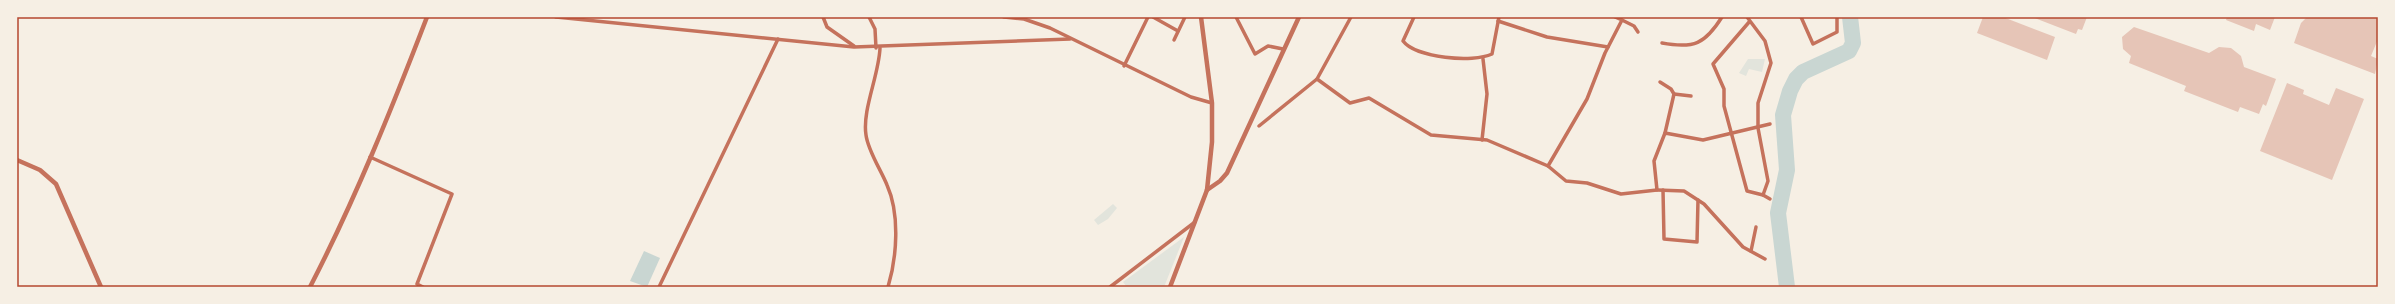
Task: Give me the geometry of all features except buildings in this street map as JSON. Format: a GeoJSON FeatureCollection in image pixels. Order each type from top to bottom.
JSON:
{"type":"FeatureCollection","features":[{"type":"Feature","properties":{"kind":"street"},"geometry":{"type":"LineString","coordinates":[[310,287],[333,242],[370,157],[427,17]]}},
{"type":"Feature","properties":{"kind":"street"},"geometry":{"type":"LineString","coordinates":[[556,17],[854,47],[878,48],[1070,39]]}},
{"type":"Feature","properties":{"kind":"street"},"geometry":{"type":"LineString","coordinates":[[823,17],[827,27],[854,47]]}},
{"type":"Feature","properties":{"kind":"street"},"geometry":{"type":"LineString","coordinates":[[869,17],[875,29],[878,48],[878,68],[865,124],[866,136],[888,187],[896,216],[891,276],[888,287]]}},
{"type":"Feature","properties":{"kind":"street"},"geometry":{"type":"LineString","coordinates":[[1004,17],[1024,19],[1050,28],[1070,39],[1082,43],[1124,66],[1190,97],[1212,103]]}},
{"type":"Feature","properties":{"kind":"street"},"geometry":{"type":"LineString","coordinates":[[1124,66],[1148,17]]}},
{"type":"Feature","properties":{"kind":"street"},"geometry":{"type":"LineString","coordinates":[[1153,17],[1178,31]]}},
{"type":"Feature","properties":{"kind":"street"},"geometry":{"type":"LineString","coordinates":[[1174,40],[1186,17]]}},
{"type":"Feature","properties":{"kind":"street"},"geometry":{"type":"LineString","coordinates":[[1170,287],[1207,190],[1212,142],[1212,103],[1201,17]]}},
{"type":"Feature","properties":{"kind":"street"},"geometry":{"type":"LineString","coordinates":[[1236,17],[1255,54],[1268,46],[1283,49]]}},
{"type":"Feature","properties":{"kind":"street"},"geometry":{"type":"LineString","coordinates":[[1207,190],[1220,181],[1227,173],[1249,120],[1299,17]]}},
{"type":"Feature","properties":{"kind":"street"},"geometry":{"type":"LineString","coordinates":[[1259,126],[1317,79],[1351,17]]}},
{"type":"Feature","properties":{"kind":"street"},"geometry":{"type":"LineString","coordinates":[[1414,17],[1403,41],[1408,47],[1438,57],[1482,59],[1492,54],[1498,19],[1547,37],[1608,47]]}},
{"type":"Feature","properties":{"kind":"street"},"geometry":{"type":"LineString","coordinates":[[1615,17],[1634,26],[1638,32]]}},
{"type":"Feature","properties":{"kind":"street"},"geometry":{"type":"LineString","coordinates":[[1662,43],[1692,45],[1710,35],[1722,17]]}},
{"type":"Feature","properties":{"kind":"street"},"geometry":{"type":"LineString","coordinates":[[1747,17],[1765,41],[1771,63],[1758,103],[1758,128],[1768,181],[1763,196]]}},
{"type":"Feature","properties":{"kind":"street"},"geometry":{"type":"LineString","coordinates":[[1801,17],[1813,44],[1837,32],[1837,17]]}},
{"type":"Feature","properties":{"kind":"street"},"geometry":{"type":"LineString","coordinates":[[1548,166],[1587,99],[1608,47],[1622,20]]}},
{"type":"Feature","properties":{"kind":"street"},"geometry":{"type":"LineString","coordinates":[[1750,22],[1713,64],[1724,89],[1724,106],[1747,191],[1770,199]]}},
{"type":"Feature","properties":{"kind":"street"},"geometry":{"type":"LineString","coordinates":[[659,287],[778,39]]}},
{"type":"Feature","properties":{"kind":"street"},"geometry":{"type":"LineString","coordinates":[[1482,59],[1487,94],[1482,140]]}},
{"type":"Feature","properties":{"kind":"street"},"geometry":{"type":"LineString","coordinates":[[1317,79],[1350,103],[1369,98],[1431,135],[1482,140],[1548,166],[1566,181],[1587,183],[1621,194],[1657,190],[1684,191],[1704,204],[1743,247],[1765,259]]}},
{"type":"Feature","properties":{"kind":"street"},"geometry":{"type":"LineString","coordinates":[[1657,190],[1654,161],[1665,133],[1674,94],[1671,89],[1660,82]]}},
{"type":"Feature","properties":{"kind":"street"},"geometry":{"type":"LineString","coordinates":[[1674,94],[1691,96]]}},
{"type":"Feature","properties":{"kind":"street"},"geometry":{"type":"LineString","coordinates":[[1665,133],[1703,140],[1770,124]]}},
{"type":"Feature","properties":{"kind":"street"},"geometry":{"type":"LineString","coordinates":[[370,157],[452,194],[417,284],[423,287]]}},
{"type":"Feature","properties":{"kind":"street"},"geometry":{"type":"LineString","coordinates":[[17,160],[40,170],[56,184],[101,287]]}},
{"type":"Feature","properties":{"kind":"street"},"geometry":{"type":"LineString","coordinates":[[1663,190],[1664,239],[1697,242],[1698,200]]}},
{"type":"Feature","properties":{"kind":"street"},"geometry":{"type":"LineString","coordinates":[[1110,287],[1195,222]]}},
{"type":"Feature","properties":{"kind":"street"},"geometry":{"type":"LineString","coordinates":[[1751,251],[1756,227]]}},
{"type":"Feature","properties":{"kind":"shaded area"},"geometry":{"type":"Polygon","coordinates":[[[1748,59],[1765,59],[1762,72],[1749,69],[1746,76],[1739,73],[1748,59]]]}},
{"type":"Feature","properties":{"kind":"shaded area"},"geometry":{"type":"Polygon","coordinates":[[[1113,204],[1117,208],[1108,219],[1098,225],[1094,220],[1113,204]]]}},
{"type":"Feature","properties":{"kind":"shaded area"},"geometry":{"type":"Polygon","coordinates":[[[1184,237],[1164,287],[1127,287],[1123,282],[1184,237]]]}},
{"type":"Feature","properties":{"kind":"shaded area"},"geometry":{"type":"Polygon","coordinates":[[[644,251],[660,258],[647,287],[630,281],[644,251]]]}},
{"type":"Feature","properties":{"kind":"waterway"},"geometry":{"type":"LineString","coordinates":[[1787,287],[1778,213],[1787,170],[1783,115],[1790,91],[1796,79],[1803,72],[1849,51],[1853,43],[1850,17]]}}]}
